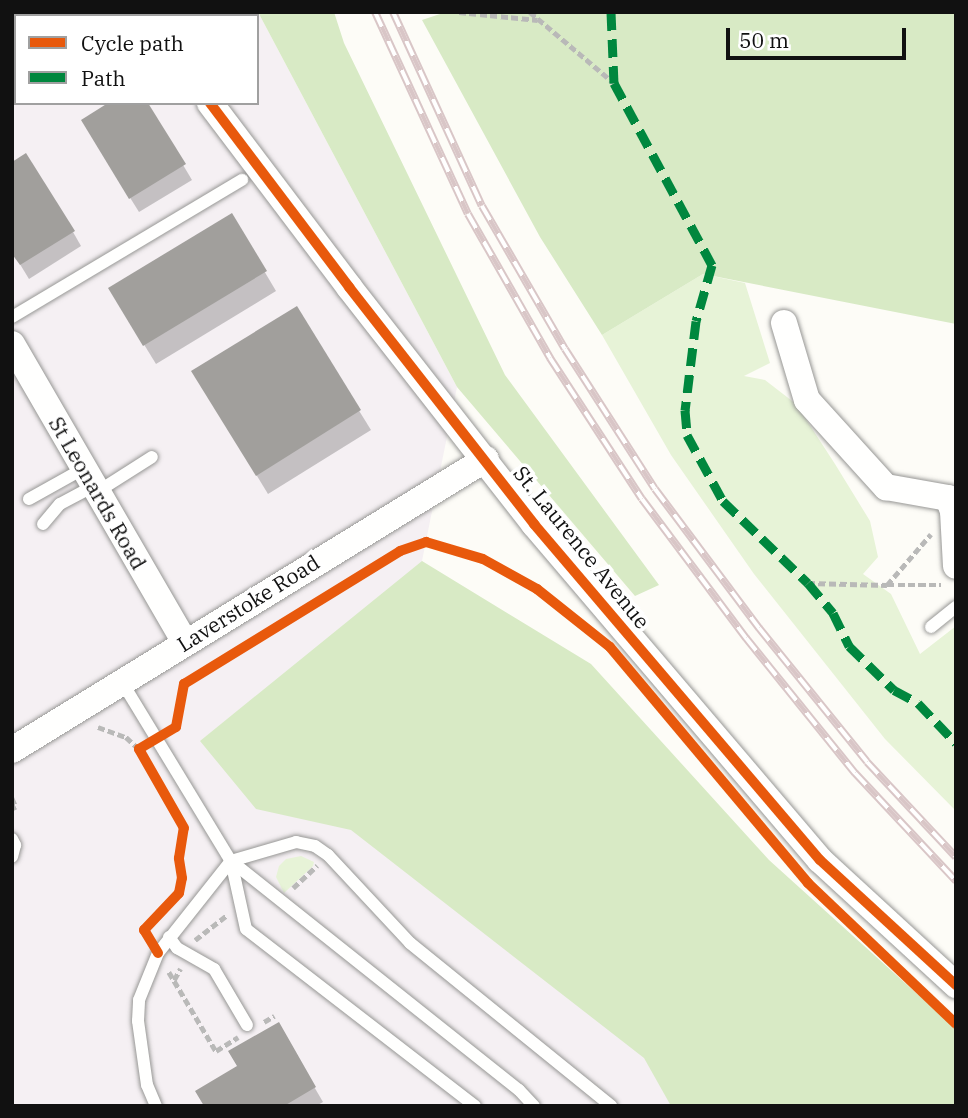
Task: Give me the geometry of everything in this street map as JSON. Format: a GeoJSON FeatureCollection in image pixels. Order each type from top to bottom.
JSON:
{"type":"FeatureCollection","features":[{"type":"Feature","properties":{"kind":"street","name":"St. Laurence Avenue"},"geometry":{"type":"LineString","coordinates":[[212,105],[534,524],[821,860],[956,985]]}},
{"type":"Feature","properties":{"kind":"street"},"geometry":{"type":"LineString","coordinates":[[785,323],[807,400],[886,487],[952,499],[949,576]]}},
{"type":"Feature","properties":{"kind":"street","name":"St Leonards Road"},"geometry":{"type":"LineString","coordinates":[[12,344],[185,642]]}},
{"type":"Feature","properties":{"kind":"street","name":"Laverstoke Road"},"geometry":{"type":"LineString","coordinates":[[12,750],[486,459]]}},
{"type":"Feature","properties":{"kind":"lane"},"geometry":{"type":"LineString","coordinates":[[12,317],[242,180]]}},
{"type":"Feature","properties":{"kind":"lane"},"geometry":{"type":"LineString","coordinates":[[29,499],[91,482],[152,457]]}},
{"type":"Feature","properties":{"kind":"lane"},"geometry":{"type":"LineString","coordinates":[[43,524],[60,504],[91,482]]}},
{"type":"Feature","properties":{"kind":"lane"},"geometry":{"type":"LineString","coordinates":[[931,627],[956,607]]}},
{"type":"Feature","properties":{"kind":"lane"},"geometry":{"type":"LineString","coordinates":[[122,681],[231,861],[246,929],[475,1106]]}},
{"type":"Feature","properties":{"kind":"lane"},"geometry":{"type":"LineString","coordinates":[[12,839],[15,845],[12,857]]}},
{"type":"Feature","properties":{"kind":"lane"},"geometry":{"type":"LineString","coordinates":[[156,1106],[148,1085],[138,1021],[139,1000],[158,953],[231,861],[296,842],[322,850],[410,943],[611,1106]]}},
{"type":"Feature","properties":{"kind":"lane"},"geometry":{"type":"LineString","coordinates":[[231,861],[509,1082],[534,1106]]}},
{"type":"Feature","properties":{"kind":"lane"},"geometry":{"type":"LineString","coordinates":[[169,937],[177,948],[214,969],[249,1028]]}},
{"type":"Feature","properties":{"kind":"path"},"geometry":{"type":"LineString","coordinates":[[459,12],[539,20]]}},
{"type":"Feature","properties":{"kind":"path"},"geometry":{"type":"LineString","coordinates":[[530,12],[614,83]]}},
{"type":"Feature","properties":{"kind":"path"},"geometry":{"type":"LineString","coordinates":[[887,585],[952,499]]}},
{"type":"Feature","properties":{"kind":"path"},"geometry":{"type":"LineString","coordinates":[[808,583],[887,585],[949,576]]}},
{"type":"Feature","properties":{"kind":"path"},"geometry":{"type":"LineString","coordinates":[[146,760],[139,749],[157,738]]}},
{"type":"Feature","properties":{"kind":"path"},"geometry":{"type":"LineString","coordinates":[[12,798],[16,807],[12,809]]}},
{"type":"Feature","properties":{"kind":"path"},"geometry":{"type":"LineString","coordinates":[[158,953],[216,1051],[249,1028]]}},
{"type":"Feature","properties":{"kind":"path"},"geometry":{"type":"LineString","coordinates":[[262,1023],[274,1016]]}},
{"type":"Feature","properties":{"kind":"shaded area"},"geometry":{"type":"Polygon","coordinates":[[[12,12],[258,12],[457,387],[422,561],[891,1106],[12,1106],[12,12]]]}},
{"type":"Feature","properties":{"kind":"green space"},"geometry":{"type":"Polygon","coordinates":[[[258,12],[334,12],[344,43],[505,375],[659,585],[635,596],[457,387],[258,12]]]}},
{"type":"Feature","properties":{"kind":"green space"},"geometry":{"type":"Polygon","coordinates":[[[446,12],[956,12],[956,324],[703,274],[602,335],[540,237],[422,20],[446,12]]]}},
{"type":"Feature","properties":{"kind":"green space"},"geometry":{"type":"Polygon","coordinates":[[[703,274],[745,283],[770,363],[744,376],[765,380],[796,404],[835,464],[870,521],[878,557],[863,574],[891,594],[920,654],[956,626],[956,811],[885,739],[754,574],[671,455],[602,335],[703,274]]]}},
{"type":"Feature","properties":{"kind":"green space"},"geometry":{"type":"Polygon","coordinates":[[[422,561],[591,664],[769,860],[956,1029],[956,1106],[671,1106],[644,1058],[351,830],[256,809],[200,741],[422,561]]]}},
{"type":"Feature","properties":{"kind":"green space"},"geometry":{"type":"Polygon","coordinates":[[[301,856],[314,862],[313,866],[284,893],[276,877],[279,866],[286,859],[301,856]]]}},
{"type":"Feature","properties":{"kind":"building"},"geometry":{"type":"Polygon","coordinates":[[[105,105],[149,105],[186,164],[129,199],[81,120],[105,105]]]}},
{"type":"Feature","properties":{"kind":"building"},"geometry":{"type":"Polygon","coordinates":[[[26,153],[75,231],[20,265],[12,254],[12,162],[26,153]]]}},
{"type":"Feature","properties":{"kind":"building"},"geometry":{"type":"Polygon","coordinates":[[[232,213],[267,271],[143,346],[108,288],[232,213]]]}},
{"type":"Feature","properties":{"kind":"building"},"geometry":{"type":"Polygon","coordinates":[[[297,306],[361,410],[256,476],[191,371],[297,306]]]}},
{"type":"Feature","properties":{"kind":"building"},"geometry":{"type":"Polygon","coordinates":[[[279,1022],[316,1087],[284,1106],[204,1106],[195,1091],[237,1066],[228,1051],[279,1022]]]}},
{"type":"Feature","properties":{"kind":"railway"},"geometry":{"type":"LineString","coordinates":[[375,12],[468,214],[550,358],[642,499],[746,638],[855,773],[956,881]]}},
{"type":"Feature","properties":{"kind":"railway"},"geometry":{"type":"LineString","coordinates":[[393,12],[482,206],[565,349],[655,489],[759,628],[867,762],[956,857]]}},
{"type":"Feature","properties":{"kind":"marked path"},"geometry":{"type":"LineString","coordinates":[[611,12],[614,83],[712,265],[696,321],[685,410],[687,435],[723,501],[808,583],[833,613],[849,646],[894,690],[918,703],[956,743]]}},
{"type":"Feature","properties":{"kind":"cycle path"},"geometry":{"type":"LineString","coordinates":[[212,105],[534,524],[820,860],[956,985]]}},
{"type":"Feature","properties":{"kind":"cycle path"},"geometry":{"type":"LineString","coordinates":[[158,953],[144,930],[179,893],[182,878],[179,858],[184,828],[139,749],[176,727],[184,684],[400,551],[426,542],[483,559],[537,589],[610,647],[808,883],[956,1024]]}}]}
